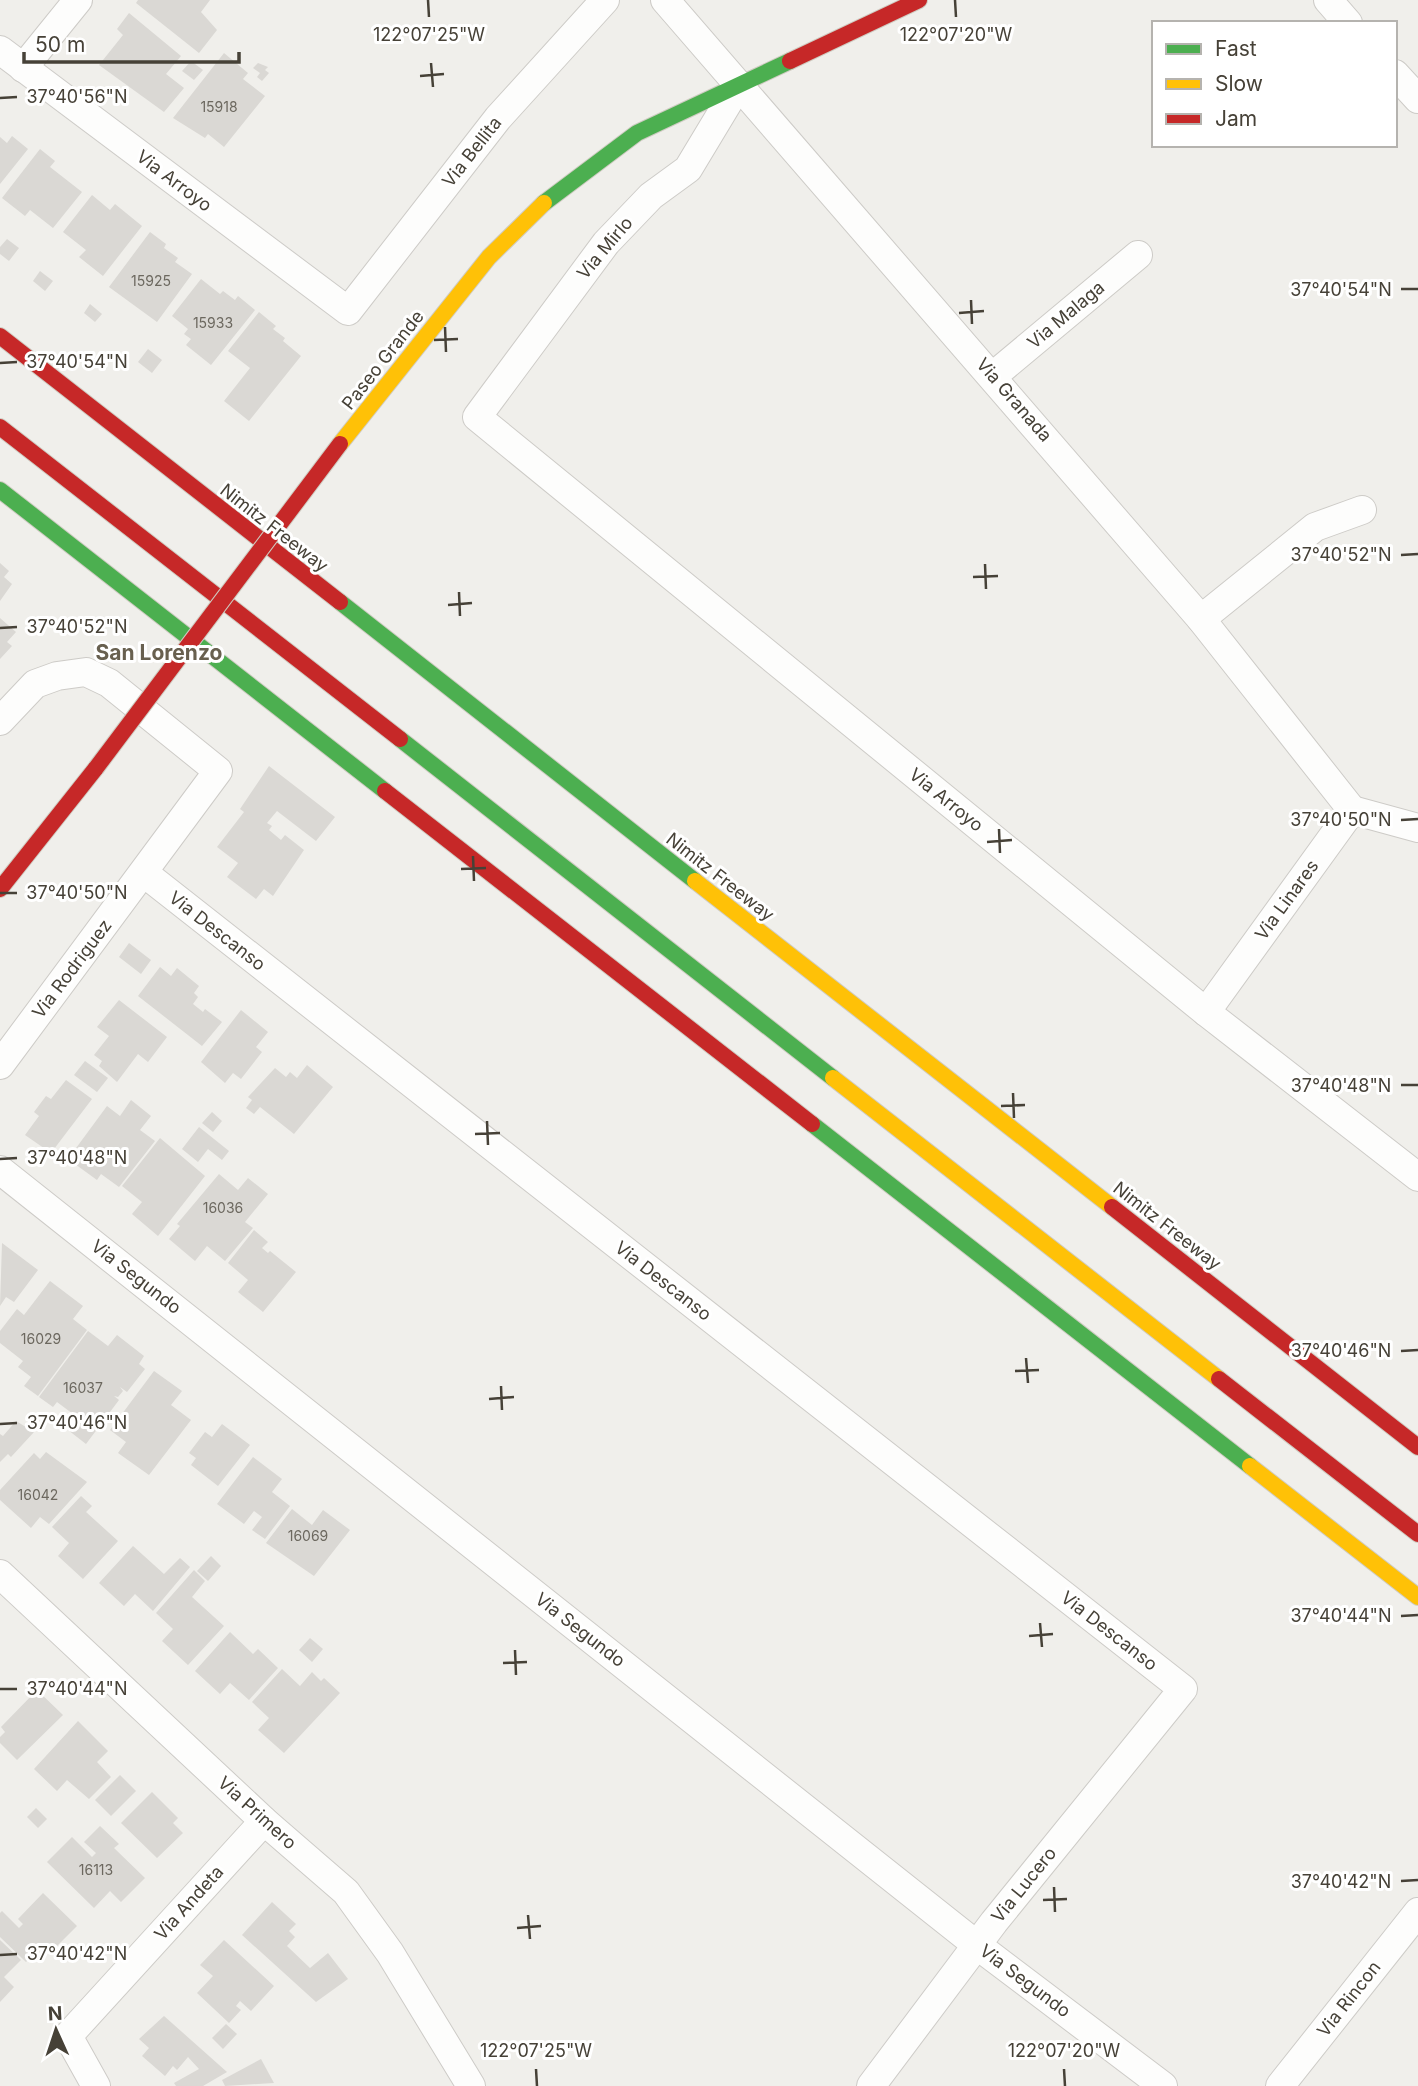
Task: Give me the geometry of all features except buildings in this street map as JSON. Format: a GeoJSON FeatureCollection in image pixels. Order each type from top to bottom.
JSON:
{"type":"FeatureCollection","features":[{"type":"Feature","properties":{"kind":"main road","name":"Paseo Grande"},"geometry":{"type":"LineString","coordinates":[[0,889],[96,768],[340,444],[489,257],[555,192],[637,133],[919,0]]}},
{"type":"Feature","properties":{"kind":"main road","name":"Nimitz Freeway"},"geometry":{"type":"LineString","coordinates":[[0,336],[1418,1447]]}},
{"type":"Feature","properties":{"kind":"main road"},"geometry":{"type":"LineString","coordinates":[[0,427],[1418,1534]]}},
{"type":"Feature","properties":{"kind":"main road"},"geometry":{"type":"LineString","coordinates":[[0,490],[1418,1597]]}},
{"type":"Feature","properties":{"kind":"street"},"geometry":{"type":"LineString","coordinates":[[23,68],[78,0]]}},
{"type":"Feature","properties":{"kind":"street","name":"Via Bellita"},"geometry":{"type":"LineString","coordinates":[[348,310],[498,118],[605,0]]}},
{"type":"Feature","properties":{"kind":"street","name":"Via Granada"},"geometry":{"type":"LineString","coordinates":[[665,0],[1202,619],[1352,810]]}},
{"type":"Feature","properties":{"kind":"street"},"geometry":{"type":"LineString","coordinates":[[1328,0],[1346,21]]}},
{"type":"Feature","properties":{"kind":"street","name":"Via Arroyo"},"geometry":{"type":"LineString","coordinates":[[0,50],[348,310]]}},
{"type":"Feature","properties":{"kind":"street"},"geometry":{"type":"LineString","coordinates":[[1397,76],[1418,99]]}},
{"type":"Feature","properties":{"kind":"street","name":"Via Mirlo"},"geometry":{"type":"LineString","coordinates":[[477,417],[606,243],[651,196],[688,169],[738,86]]}},
{"type":"Feature","properties":{"kind":"street","name":"Via Malaga"},"geometry":{"type":"LineString","coordinates":[[993,376],[1138,255]]}},
{"type":"Feature","properties":{"kind":"street","name":"Via Arroyo"},"geometry":{"type":"LineString","coordinates":[[477,417],[1206,1012],[1418,1177]]}},
{"type":"Feature","properties":{"kind":"street"},"geometry":{"type":"LineString","coordinates":[[1202,619],[1315,527],[1362,510]]}},
{"type":"Feature","properties":{"kind":"street","name":"Via Rodriguez"},"geometry":{"type":"LineString","coordinates":[[0,721],[35,684],[57,676],[86,672],[109,683],[218,771],[0,1065]]}},
{"type":"Feature","properties":{"kind":"street"},"geometry":{"type":"LineString","coordinates":[[1352,810],[1418,828]]}},
{"type":"Feature","properties":{"kind":"street","name":"Via Linares"},"geometry":{"type":"LineString","coordinates":[[1206,1012],[1352,810]]}},
{"type":"Feature","properties":{"kind":"street","name":"Via Descanso"},"geometry":{"type":"LineString","coordinates":[[144,873],[1183,1689]]}},
{"type":"Feature","properties":{"kind":"street","name":"Via Segundo"},"geometry":{"type":"LineString","coordinates":[[0,1170],[978,1946],[1163,2086]]}},
{"type":"Feature","properties":{"kind":"street","name":"Via Primero"},"geometry":{"type":"LineString","coordinates":[[0,1574],[264,1821],[346,1892],[390,1953],[471,2086]]}},
{"type":"Feature","properties":{"kind":"street","name":"Via Lucero"},"geometry":{"type":"LineString","coordinates":[[871,2086],[978,1946],[1183,1689]]}},
{"type":"Feature","properties":{"kind":"street","name":"Via Andeta"},"geometry":{"type":"LineString","coordinates":[[96,2086],[68,2036],[264,1821]]}},
{"type":"Feature","properties":{"kind":"street","name":"Via Rincon"},"geometry":{"type":"LineString","coordinates":[[1280,2086],[1418,1912]]}},
{"type":"Feature","properties":{"kind":"traffic: fast"},"geometry":{"type":"LineString","coordinates":[[544,203],[637,133],[790,61]]}},
{"type":"Feature","properties":{"kind":"traffic: fast"},"geometry":{"type":"LineString","coordinates":[[0,490],[385,791]]}},
{"type":"Feature","properties":{"kind":"traffic: fast"},"geometry":{"type":"LineString","coordinates":[[340,602],[695,881]]}},
{"type":"Feature","properties":{"kind":"traffic: fast"},"geometry":{"type":"LineString","coordinates":[[400,739],[833,1078]]}},
{"type":"Feature","properties":{"kind":"traffic: fast"},"geometry":{"type":"LineString","coordinates":[[812,1124],[1250,1466]]}},
{"type":"Feature","properties":{"kind":"traffic: slow"},"geometry":{"type":"LineString","coordinates":[[340,444],[489,257],[544,203]]}},
{"type":"Feature","properties":{"kind":"traffic: slow"},"geometry":{"type":"LineString","coordinates":[[695,881],[1112,1207]]}},
{"type":"Feature","properties":{"kind":"traffic: slow"},"geometry":{"type":"LineString","coordinates":[[833,1078],[1219,1379]]}},
{"type":"Feature","properties":{"kind":"traffic: slow"},"geometry":{"type":"LineString","coordinates":[[1250,1466],[1418,1597]]}},
{"type":"Feature","properties":{"kind":"traffic: jam"},"geometry":{"type":"LineString","coordinates":[[790,61],[919,0]]}},
{"type":"Feature","properties":{"kind":"traffic: jam"},"geometry":{"type":"LineString","coordinates":[[0,336],[340,602]]}},
{"type":"Feature","properties":{"kind":"traffic: jam"},"geometry":{"type":"LineString","coordinates":[[0,427],[400,739]]}},
{"type":"Feature","properties":{"kind":"traffic: jam"},"geometry":{"type":"LineString","coordinates":[[96,768],[340,444]]}},
{"type":"Feature","properties":{"kind":"traffic: jam"},"geometry":{"type":"LineString","coordinates":[[0,889],[96,768]]}},
{"type":"Feature","properties":{"kind":"traffic: jam"},"geometry":{"type":"LineString","coordinates":[[385,791],[812,1124]]}},
{"type":"Feature","properties":{"kind":"traffic: jam"},"geometry":{"type":"LineString","coordinates":[[1112,1207],[1418,1447]]}},
{"type":"Feature","properties":{"kind":"traffic: jam"},"geometry":{"type":"LineString","coordinates":[[1219,1379],[1418,1534]]}},
{"type":"Feature","properties":{"kind":"district","name":"San Lorenzo"},"geometry":{"type":"Point","coordinates":[159,653]}}]}
